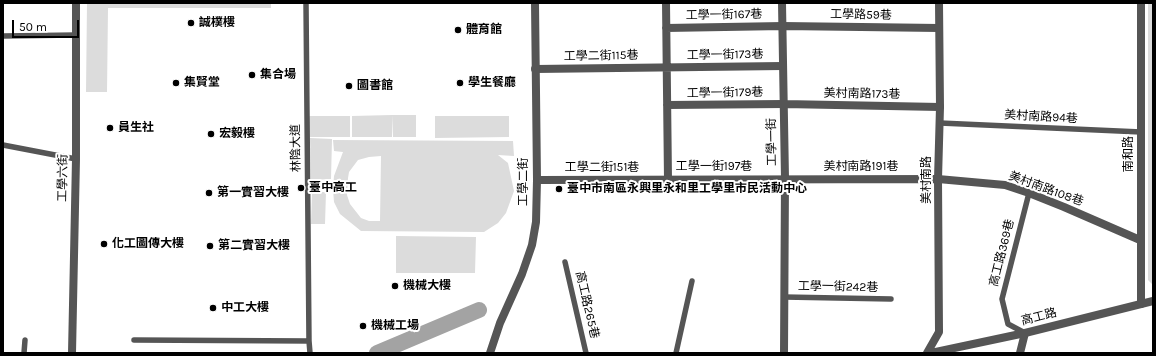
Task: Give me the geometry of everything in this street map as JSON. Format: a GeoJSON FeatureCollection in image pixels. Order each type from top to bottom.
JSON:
{"type":"FeatureCollection","features":[{"type":"Feature","properties":{"kind":"street","name":"工學六街"},"geometry":{"type":"LineString","coordinates":[[72,353],[76,159],[76,3]]}},
{"type":"Feature","properties":{"kind":"street","name":"工學二街"},"geometry":{"type":"LineString","coordinates":[[490,353],[500,323],[522,274],[532,245],[536,222],[535,3]]}},
{"type":"Feature","properties":{"kind":"street"},"geometry":{"type":"LineString","coordinates":[[666,3],[668,180]]}},
{"type":"Feature","properties":{"kind":"street","name":"工學一街"},"geometry":{"type":"LineString","coordinates":[[782,3],[785,179],[784,353]]}},
{"type":"Feature","properties":{"kind":"street","name":"美村南路"},"geometry":{"type":"LineString","coordinates":[[927,353],[939,332],[939,3]]}},
{"type":"Feature","properties":{"kind":"street","name":"南和路"},"geometry":{"type":"LineString","coordinates":[[1141,3],[1141,304]]}},
{"type":"Feature","properties":{"kind":"street","name":"工學一街167巷"},"geometry":{"type":"LineString","coordinates":[[666,28],[783,26]]}},
{"type":"Feature","properties":{"kind":"street","name":"工學路59巷"},"geometry":{"type":"LineString","coordinates":[[783,26],[939,28]]}},
{"type":"Feature","properties":{"kind":"street","name":"工學一街173巷"},"geometry":{"type":"LineString","coordinates":[[667,67],[783,66]]}},
{"type":"Feature","properties":{"kind":"street","name":"工學二街115巷"},"geometry":{"type":"LineString","coordinates":[[535,69],[667,67]]}},
{"type":"Feature","properties":{"kind":"street","name":"美村南路173巷"},"geometry":{"type":"LineString","coordinates":[[784,104],[940,107]]}},
{"type":"Feature","properties":{"kind":"street","name":"工學一街179巷"},"geometry":{"type":"LineString","coordinates":[[667,105],[784,104]]}},
{"type":"Feature","properties":{"kind":"street","name":"美村南路191巷"},"geometry":{"type":"LineString","coordinates":[[785,179],[938,179]]}},
{"type":"Feature","properties":{"kind":"street","name":"工學一街197巷"},"geometry":{"type":"LineString","coordinates":[[668,180],[785,179]]}},
{"type":"Feature","properties":{"kind":"street","name":"美村南路108巷"},"geometry":{"type":"LineString","coordinates":[[938,179],[1005,186],[1029,193],[1140,240]]}},
{"type":"Feature","properties":{"kind":"street","name":"工學二街151巷"},"geometry":{"type":"LineString","coordinates":[[537,180],[668,180]]}},
{"type":"Feature","properties":{"kind":"street","name":"高工路"},"geometry":{"type":"LineString","coordinates":[[931,353],[1025,333],[1153,301]]}},
{"type":"Feature","properties":{"kind":"street"},"geometry":{"type":"LineString","coordinates":[[1020,353],[1025,333]]}},
{"type":"Feature","properties":{"kind":"lane","name":"林陰大道"},"geometry":{"type":"LineString","coordinates":[[306,3],[310,353]]}},
{"type":"Feature","properties":{"kind":"lane"},"geometry":{"type":"LineString","coordinates":[[3,36],[76,35]]}},
{"type":"Feature","properties":{"kind":"lane","name":"美村南路94巷"},"geometry":{"type":"LineString","coordinates":[[940,123],[1141,132]]}},
{"type":"Feature","properties":{"kind":"lane"},"geometry":{"type":"LineString","coordinates":[[3,146],[76,159]]}},
{"type":"Feature","properties":{"kind":"lane","name":"高工路369巷"},"geometry":{"type":"LineString","coordinates":[[1025,333],[1008,324],[1002,299],[1029,193]]}},
{"type":"Feature","properties":{"kind":"lane","name":"高工路265巷"},"geometry":{"type":"LineString","coordinates":[[565,262],[586,353]]}},
{"type":"Feature","properties":{"kind":"lane"},"geometry":{"type":"LineString","coordinates":[[676,353],[692,281]]}},
{"type":"Feature","properties":{"kind":"lane","name":"工學一街242巷"},"geometry":{"type":"LineString","coordinates":[[784,296],[891,299]]}},
{"type":"Feature","properties":{"kind":"lane"},"geometry":{"type":"LineString","coordinates":[[24,353],[25,340]]}},
{"type":"Feature","properties":{"kind":"lane"},"geometry":{"type":"LineString","coordinates":[[134,340],[309,341]]}},
{"type":"Feature","properties":{"kind":"shaded area"},"geometry":{"type":"Polygon","coordinates":[[[87,3],[271,3],[271,8],[108,8],[107,92],[86,92],[87,3]]]}},
{"type":"Feature","properties":{"kind":"shaded area"},"geometry":{"type":"Polygon","coordinates":[[[1148,3],[1153,3],[1153,285],[1148,280],[1148,3]]]}},
{"type":"Feature","properties":{"kind":"shaded area"},"geometry":{"type":"Polygon","coordinates":[[[392,115],[416,115],[416,137],[393,137],[392,115]]]}},
{"type":"Feature","properties":{"kind":"shaded area"},"geometry":{"type":"Polygon","coordinates":[[[392,115],[392,137],[352,137],[352,116],[392,115]]]}},
{"type":"Feature","properties":{"kind":"shaded area"},"geometry":{"type":"Polygon","coordinates":[[[309,116],[350,116],[350,137],[309,137],[309,116]]]}},
{"type":"Feature","properties":{"kind":"shaded area"},"geometry":{"type":"Polygon","coordinates":[[[435,116],[509,116],[509,137],[435,138],[435,116]]]}},
{"type":"Feature","properties":{"kind":"shaded area"},"geometry":{"type":"Polygon","coordinates":[[[310,138],[332,139],[331,179],[311,180],[310,138]]]}},
{"type":"Feature","properties":{"kind":"shaded area"},"geometry":{"type":"Polygon","coordinates":[[[333,140],[513,141],[514,156],[498,155],[508,163],[514,191],[506,213],[498,223],[484,232],[361,231],[340,214],[334,202],[334,176],[343,152],[334,151],[333,140]],[[381,156],[358,160],[349,172],[347,195],[350,204],[361,218],[369,221],[380,221],[381,156]]]}},
{"type":"Feature","properties":{"kind":"shaded area"},"geometry":{"type":"Polygon","coordinates":[[[312,192],[326,192],[325,224],[311,224],[312,192]]]}},
{"type":"Feature","properties":{"kind":"shaded area"},"geometry":{"type":"Polygon","coordinates":[[[396,236],[476,237],[475,273],[396,273],[396,236]]]}},
{"type":"Feature","properties":{"kind":"shaded area"},"geometry":{"type":"Polygon","coordinates":[[[305,352],[305,353],[235,353],[305,352]]]}},
{"type":"Feature","properties":{"kind":"waterway"},"geometry":{"type":"LineString","coordinates":[[377,353],[479,310]]}},
{"type":"Feature","properties":{"kind":"place","name":"誠樸樓"},"geometry":{"type":"Point","coordinates":[191,23]}},
{"type":"Feature","properties":{"kind":"place","name":"體育館"},"geometry":{"type":"Point","coordinates":[458,30]}},
{"type":"Feature","properties":{"kind":"place","name":"集合場"},"geometry":{"type":"Point","coordinates":[252,75]}},
{"type":"Feature","properties":{"kind":"place","name":"集賢堂"},"geometry":{"type":"Point","coordinates":[176,83]}},
{"type":"Feature","properties":{"kind":"place","name":"學生餐廳"},"geometry":{"type":"Point","coordinates":[460,83]}},
{"type":"Feature","properties":{"kind":"place","name":"圖書館"},"geometry":{"type":"Point","coordinates":[349,86]}},
{"type":"Feature","properties":{"kind":"place","name":"員生社"},"geometry":{"type":"Point","coordinates":[110,128]}},
{"type":"Feature","properties":{"kind":"place","name":"宏毅樓"},"geometry":{"type":"Point","coordinates":[211,134]}},
{"type":"Feature","properties":{"kind":"place","name":"臺中高工"},"geometry":{"type":"Point","coordinates":[301,188]}},
{"type":"Feature","properties":{"kind":"place","name":"臺中市南區永興里永和里工學里市民活動中心"},"geometry":{"type":"Point","coordinates":[559,189]}},
{"type":"Feature","properties":{"kind":"place","name":"第一實習大樓"},"geometry":{"type":"Point","coordinates":[209,193]}},
{"type":"Feature","properties":{"kind":"place","name":"化工圖傳大樓"},"geometry":{"type":"Point","coordinates":[104,244]}},
{"type":"Feature","properties":{"kind":"place","name":"第二實習大樓"},"geometry":{"type":"Point","coordinates":[210,246]}},
{"type":"Feature","properties":{"kind":"place","name":"機械大樓"},"geometry":{"type":"Point","coordinates":[395,286]}},
{"type":"Feature","properties":{"kind":"place","name":"中工大樓"},"geometry":{"type":"Point","coordinates":[213,308]}},
{"type":"Feature","properties":{"kind":"place","name":"機械工場"},"geometry":{"type":"Point","coordinates":[363,326]}}]}
